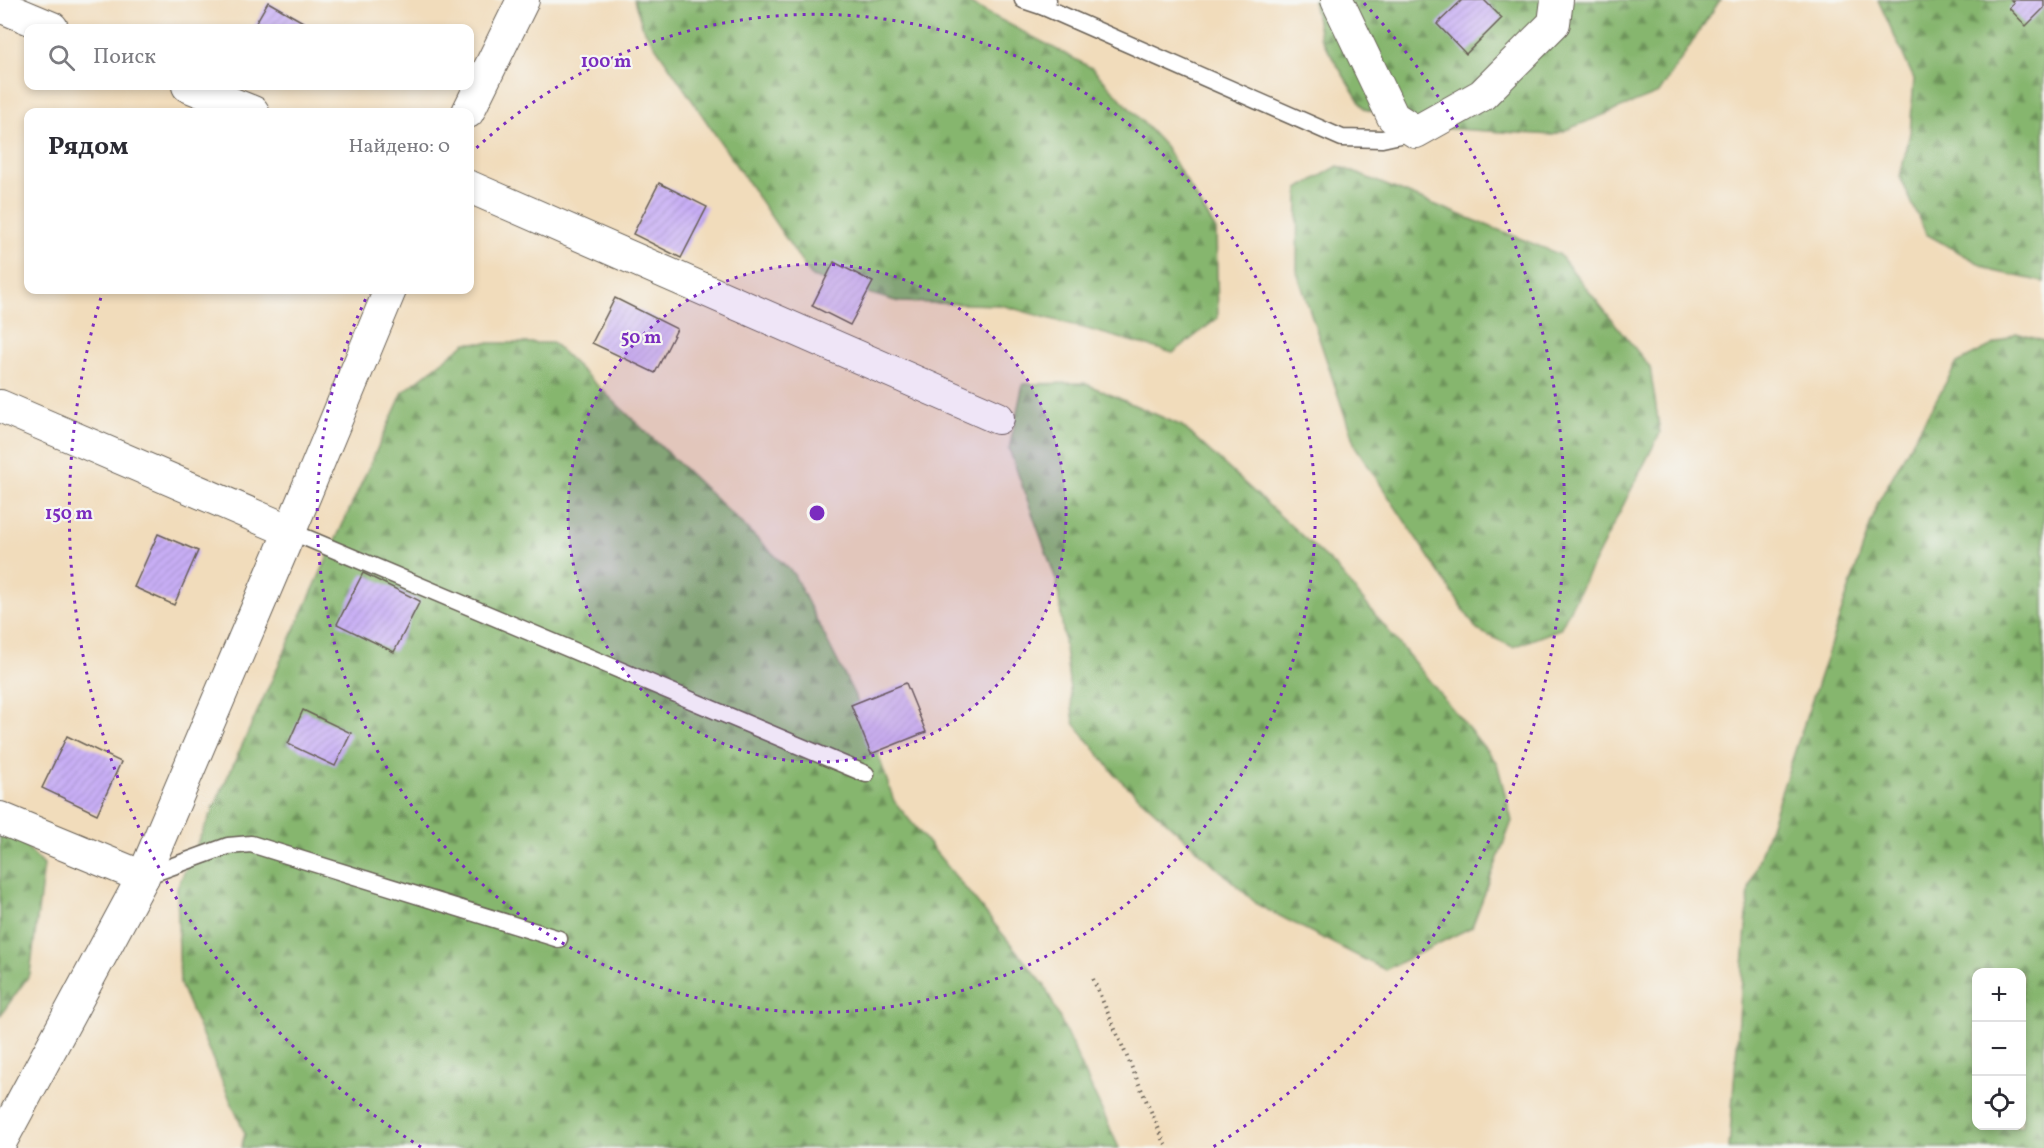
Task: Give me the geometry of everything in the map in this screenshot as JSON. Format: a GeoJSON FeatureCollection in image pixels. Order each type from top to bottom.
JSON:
{"type":"FeatureCollection","features":[{"type":"Feature","properties":{"kind":"street"},"geometry":{"type":"LineString","coordinates":[[470,108],[523,0]]}},
{"type":"Feature","properties":{"kind":"street"},"geometry":{"type":"LineString","coordinates":[[1337,0],[1393,117],[1416,132],[1482,95],[1554,23],[1557,0]]}},
{"type":"Feature","properties":{"kind":"street"},"geometry":{"type":"LineString","coordinates":[[0,6],[43,24]]}},
{"type":"Feature","properties":{"kind":"street"},"geometry":{"type":"LineString","coordinates":[[198,90],[243,108]]}},
{"type":"Feature","properties":{"kind":"street"},"geometry":{"type":"LineString","coordinates":[[474,189],[998,418]]}},
{"type":"Feature","properties":{"kind":"street"},"geometry":{"type":"LineString","coordinates":[[0,1143],[143,877],[388,294]]}},
{"type":"Feature","properties":{"kind":"street"},"geometry":{"type":"LineString","coordinates":[[0,406],[290,531]]}},
{"type":"Feature","properties":{"kind":"street"},"geometry":{"type":"LineString","coordinates":[[0,818],[143,877]]}},
{"type":"Feature","properties":{"kind":"lane"},"geometry":{"type":"LineString","coordinates":[[1023,0],[1046,4],[1342,138],[1382,139],[1416,132]]}},
{"type":"Feature","properties":{"kind":"lane"},"geometry":{"type":"LineString","coordinates":[[290,531],[866,774]]}},
{"type":"Feature","properties":{"kind":"lane"},"geometry":{"type":"LineString","coordinates":[[143,877],[228,846],[251,844],[559,939]]}},
{"type":"Feature","properties":{"kind":"path"},"geometry":{"type":"LineString","coordinates":[[1093,980],[1167,1148]]}},
{"type":"Feature","properties":{"kind":"green space"},"geometry":{"type":"Polygon","coordinates":[[[634,0],[963,0],[1092,68],[1165,146],[1216,230],[1218,318],[1173,353],[1001,305],[899,302],[812,277],[643,28],[634,0]]]}},
{"type":"Feature","properties":{"kind":"green space"},"geometry":{"type":"Polygon","coordinates":[[[1313,0],[1720,0],[1659,93],[1553,135],[1439,128],[1364,109],[1320,37],[1313,0]]]}},
{"type":"Feature","properties":{"kind":"green space"},"geometry":{"type":"Polygon","coordinates":[[[1878,0],[2044,0],[2044,282],[1993,271],[1926,234],[1900,177],[1910,133],[1914,79],[1878,0]]]}},
{"type":"Feature","properties":{"kind":"green space"},"geometry":{"type":"Polygon","coordinates":[[[1338,166],[1559,254],[1650,367],[1660,433],[1560,629],[1513,647],[1477,630],[1355,446],[1297,272],[1298,189],[1338,166]]]}},
{"type":"Feature","properties":{"kind":"green space"},"geometry":{"type":"Polygon","coordinates":[[[2016,333],[2044,341],[2044,1148],[1729,1148],[1749,889],[1878,502],[1957,363],[2016,333]]]}},
{"type":"Feature","properties":{"kind":"green space"},"geometry":{"type":"Polygon","coordinates":[[[466,343],[553,343],[793,573],[865,716],[894,801],[1045,986],[1119,1148],[241,1148],[245,1134],[180,984],[177,888],[403,392],[466,343]]]}},
{"type":"Feature","properties":{"kind":"green space"},"geometry":{"type":"Polygon","coordinates":[[[1084,383],[1182,426],[1336,567],[1497,763],[1512,821],[1472,927],[1385,970],[1258,905],[1116,776],[1074,723],[1057,582],[1009,449],[1023,384],[1084,383]]]}},
{"type":"Feature","properties":{"kind":"green space"},"geometry":{"type":"Polygon","coordinates":[[[0,819],[44,865],[30,974],[0,1016],[0,819]]]}},
{"type":"Feature","properties":{"kind":"building"},"geometry":{"type":"Polygon","coordinates":[[[1462,0],[1484,0],[1502,18],[1466,54],[1437,24],[1462,0]]]}},
{"type":"Feature","properties":{"kind":"building"},"geometry":{"type":"Polygon","coordinates":[[[2011,0],[2044,0],[2044,8],[2026,26],[2009,8],[2014,3],[2011,0]]]}},
{"type":"Feature","properties":{"kind":"building"},"geometry":{"type":"Polygon","coordinates":[[[268,2],[306,24],[255,24],[268,2]]]}},
{"type":"Feature","properties":{"kind":"building"},"geometry":{"type":"Polygon","coordinates":[[[659,183],[707,207],[681,258],[633,234],[659,183]]]}},
{"type":"Feature","properties":{"kind":"building"},"geometry":{"type":"Polygon","coordinates":[[[834,262],[873,282],[850,325],[812,306],[834,262]]]}},
{"type":"Feature","properties":{"kind":"building"},"geometry":{"type":"Polygon","coordinates":[[[615,298],[677,329],[655,373],[592,343],[615,298]]]}},
{"type":"Feature","properties":{"kind":"building"},"geometry":{"type":"Polygon","coordinates":[[[158,534],[198,551],[174,605],[134,587],[158,534]]]}},
{"type":"Feature","properties":{"kind":"building"},"geometry":{"type":"Polygon","coordinates":[[[363,573],[420,601],[394,652],[337,624],[363,573]]]}},
{"type":"Feature","properties":{"kind":"building"},"geometry":{"type":"Polygon","coordinates":[[[906,683],[926,732],[871,754],[851,705],[906,683]]]}},
{"type":"Feature","properties":{"kind":"building"},"geometry":{"type":"Polygon","coordinates":[[[303,710],[351,733],[335,766],[288,744],[303,710]]]}},
{"type":"Feature","properties":{"kind":"building"},"geometry":{"type":"Polygon","coordinates":[[[67,736],[121,762],[97,814],[42,788],[67,736]]]}}]}
